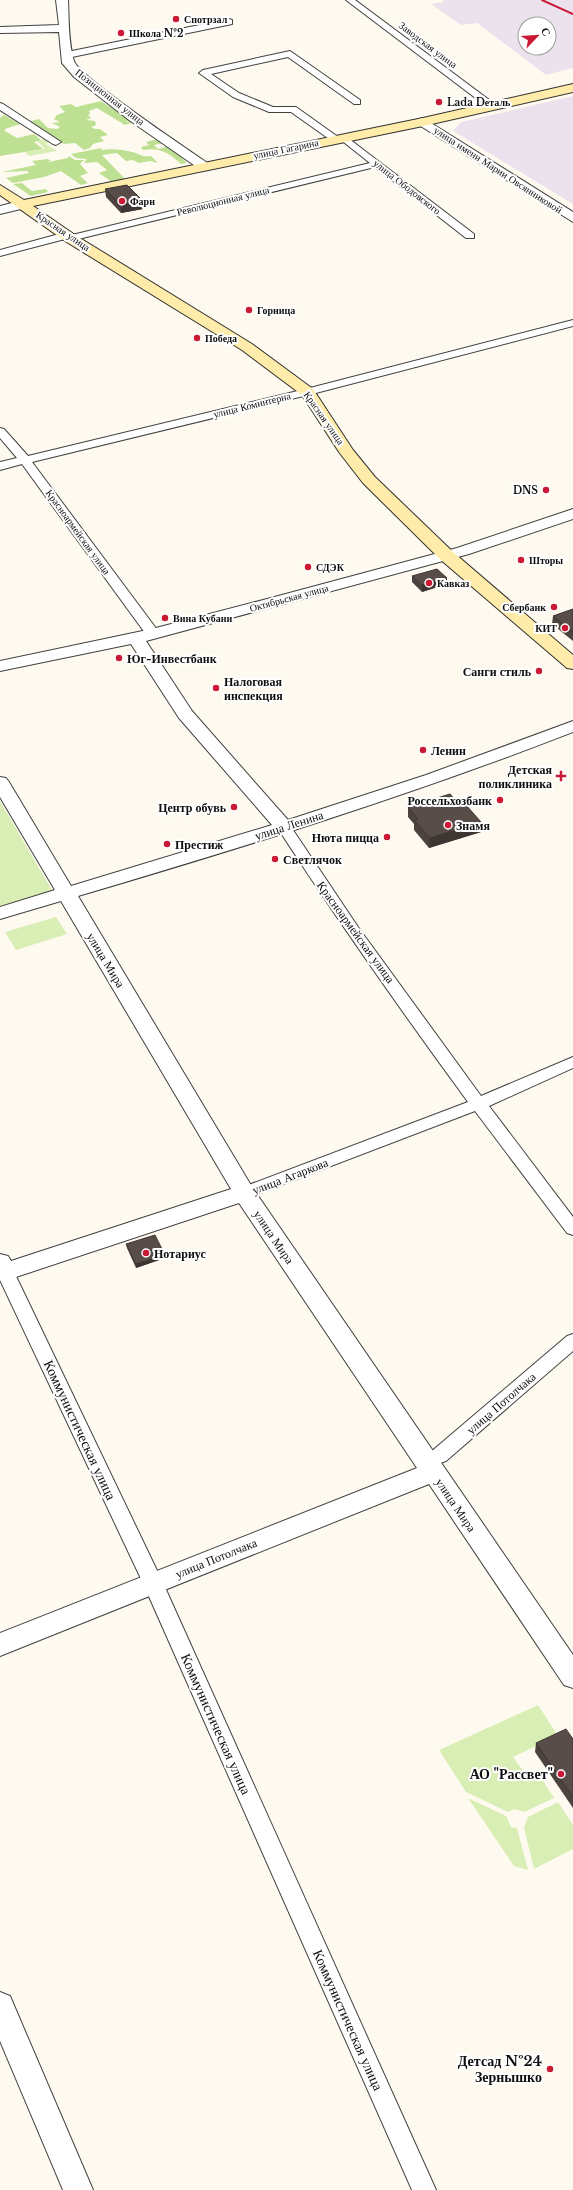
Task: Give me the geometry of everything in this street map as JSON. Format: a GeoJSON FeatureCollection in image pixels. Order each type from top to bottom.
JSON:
{"type":"FeatureCollection","features":[{"type":"Feature","properties":{"kind":"main road","name":"улица Гагарина"},"geometry":{"type":"LineString","coordinates":[[24,204],[339,138],[423,122],[573,88]]}},
{"type":"Feature","properties":{"kind":"main road","name":"Красная улица"},"geometry":{"type":"LineString","coordinates":[[0,189],[69,236],[247,347],[308,392],[348,452],[369,480],[447,556],[573,664]]}},
{"type":"Feature","properties":{"kind":"street","name":"Позиционная улица"},"geometry":{"type":"LineString","coordinates":[[62,0],[68,63],[78,74],[134,117],[205,167]]}},
{"type":"Feature","properties":{"kind":"street","name":"Заводская улица"},"geometry":{"type":"LineString","coordinates":[[350,0],[493,107]]}},
{"type":"Feature","properties":{"kind":"street"},"geometry":{"type":"LineString","coordinates":[[67,55],[229,22]]}},
{"type":"Feature","properties":{"kind":"street"},"geometry":{"type":"LineString","coordinates":[[0,30],[64,28]]}},
{"type":"Feature","properties":{"kind":"street","name":"улица Ободовского"},"geometry":{"type":"LineString","coordinates":[[357,102],[290,54],[203,73],[236,95],[272,110],[293,109],[339,138],[376,164],[470,236]]}},
{"type":"Feature","properties":{"kind":"street"},"geometry":{"type":"LineString","coordinates":[[0,106],[56,142]]}},
{"type":"Feature","properties":{"kind":"street","name":"улица имени Марии Овсянниковой"},"geometry":{"type":"LineString","coordinates":[[423,122],[573,218]]}},
{"type":"Feature","properties":{"kind":"street","name":"Революционная улица"},"geometry":{"type":"LineString","coordinates":[[0,253],[376,164]]}},
{"type":"Feature","properties":{"kind":"street","name":"улица Гагарина"},"geometry":{"type":"LineString","coordinates":[[0,210],[24,204]]}},
{"type":"Feature","properties":{"kind":"street","name":"улица Коминтерна"},"geometry":{"type":"LineString","coordinates":[[0,466],[308,392],[573,323]]}},
{"type":"Feature","properties":{"kind":"street","name":"Красноармейская улица"},"geometry":{"type":"LineString","coordinates":[[0,431],[25,460],[153,634]]}},
{"type":"Feature","properties":{"kind":"street","name":"Октябрьская улица"},"geometry":{"type":"LineString","coordinates":[[0,666],[153,634],[447,556],[573,514]]}},
{"type":"Feature","properties":{"kind":"street","name":"Красноармейская улица"},"geometry":{"type":"LineString","coordinates":[[136,638],[185,714],[284,827],[318,880],[478,1104],[573,1229]]}},
{"type":"Feature","properties":{"kind":"street","name":"улица Ленина"},"geometry":{"type":"LineString","coordinates":[[0,913],[284,827],[488,760],[573,726]]}},
{"type":"Feature","properties":{"kind":"street","name":"улица Мира"},"geometry":{"type":"LineString","coordinates":[[0,782],[244,1193],[573,1677]]}},
{"type":"Feature","properties":{"kind":"street","name":"улица Агаркова"},"geometry":{"type":"LineString","coordinates":[[2,1269],[244,1193],[478,1104],[573,1062]]}},
{"type":"Feature","properties":{"kind":"street","name":"Коммунистическая улица"},"geometry":{"type":"LineString","coordinates":[[2,1269],[153,1583],[424,2190]]}},
{"type":"Feature","properties":{"kind":"street","name":"улица Потолчака"},"geometry":{"type":"LineString","coordinates":[[0,1645],[153,1583],[429,1466],[573,1341]]}},
{"type":"Feature","properties":{"kind":"street"},"geometry":{"type":"LineString","coordinates":[[0,2006],[78,2190]]}},
{"type":"Feature","properties":{"kind":"shaded area"},"geometry":{"type":"Polygon","coordinates":[[[442,0],[573,0],[573,68],[546,75],[521,56],[557,56],[557,16],[517,16],[517,53],[477,23],[461,25],[431,4],[444,2],[442,0]]]}},
{"type":"Feature","properties":{"kind":"shaded area"},"geometry":{"type":"Polygon","coordinates":[[[573,96],[573,204],[453,131],[461,122],[573,96]]]}},
{"type":"Feature","properties":{"kind":"green space"},"geometry":{"type":"Polygon","coordinates":[[[101,101],[130,120],[125,122],[134,122],[125,125],[97,108],[89,111],[90,114],[88,115],[91,118],[86,120],[95,121],[96,125],[91,127],[100,129],[108,135],[100,137],[104,141],[93,144],[90,148],[84,150],[75,143],[64,144],[28,122],[39,119],[48,128],[57,129],[60,127],[52,123],[60,122],[54,119],[57,115],[65,112],[59,106],[71,104],[76,107],[101,101]]]}},
{"type":"Feature","properties":{"kind":"green space"},"geometry":{"type":"Polygon","coordinates":[[[4,115],[20,124],[5,129],[5,131],[17,138],[34,134],[41,140],[34,142],[43,149],[0,156],[0,118],[4,115]]]}},
{"type":"Feature","properties":{"kind":"green space"},"geometry":{"type":"Polygon","coordinates":[[[44,139],[49,142],[46,144],[57,151],[29,156],[25,152],[45,149],[37,141],[44,139]]]}},
{"type":"Feature","properties":{"kind":"green space"},"geometry":{"type":"Polygon","coordinates":[[[157,139],[164,143],[154,145],[158,149],[169,146],[187,163],[181,164],[159,150],[143,150],[141,147],[149,145],[146,142],[157,139]]]}},
{"type":"Feature","properties":{"kind":"green space"},"geometry":{"type":"Polygon","coordinates":[[[101,148],[102,150],[119,150],[136,153],[143,156],[151,156],[158,163],[150,161],[139,163],[133,160],[126,161],[117,153],[102,155],[125,179],[112,182],[99,173],[107,170],[97,162],[84,163],[87,159],[76,158],[71,154],[101,148]]]}},
{"type":"Feature","properties":{"kind":"green space"},"geometry":{"type":"Polygon","coordinates":[[[69,156],[75,160],[84,160],[80,164],[88,173],[80,176],[88,183],[81,185],[61,171],[44,177],[13,183],[6,178],[29,173],[27,171],[2,172],[36,165],[32,161],[48,159],[51,161],[44,163],[68,158],[69,156]]]}},
{"type":"Feature","properties":{"kind":"green space"},"geometry":{"type":"Polygon","coordinates":[[[22,183],[32,191],[46,189],[48,192],[31,196],[13,184],[22,183]]]}},
{"type":"Feature","properties":{"kind":"green space"},"geometry":{"type":"Polygon","coordinates":[[[0,801],[53,892],[0,908],[0,801]]]}},
{"type":"Feature","properties":{"kind":"green space"},"geometry":{"type":"Polygon","coordinates":[[[56,917],[67,934],[16,950],[5,932],[56,917]]]}},
{"type":"Feature","properties":{"kind":"green space"},"geometry":{"type":"Polygon","coordinates":[[[538,1705],[558,1736],[513,1757],[525,1774],[536,1770],[554,1798],[524,1812],[514,1809],[508,1812],[466,1792],[439,1750],[538,1705]]]}},
{"type":"Feature","properties":{"kind":"green space"},"geometry":{"type":"Polygon","coordinates":[[[468,1798],[506,1816],[511,1827],[517,1828],[528,1870],[514,1866],[468,1798]]]}},
{"type":"Feature","properties":{"kind":"green space"},"geometry":{"type":"Polygon","coordinates":[[[558,1802],[573,1825],[573,1849],[534,1869],[524,1828],[528,1817],[558,1802]]]}},
{"type":"Feature","properties":{"kind":"building"},"geometry":{"type":"Polygon","coordinates":[[[127,185],[143,201],[121,205],[105,189],[127,185]]]}},
{"type":"Feature","properties":{"kind":"building"},"geometry":{"type":"Polygon","coordinates":[[[437,569],[447,578],[422,585],[412,576],[437,569]]]}},
{"type":"Feature","properties":{"kind":"building"},"geometry":{"type":"Polygon","coordinates":[[[573,609],[573,632],[553,616],[573,609]]]}},
{"type":"Feature","properties":{"kind":"building","name":"Знамя"},"geometry":{"type":"Polygon","coordinates":[[[450,794],[461,807],[466,805],[481,822],[430,838],[414,820],[418,819],[408,807],[450,794]]]}},
{"type":"Feature","properties":{"kind":"building","name":"Нотариус"},"geometry":{"type":"Polygon","coordinates":[[[155,1235],[165,1255],[136,1264],[126,1244],[155,1235]]]}},
{"type":"Feature","properties":{"kind":"building","name":"АО \"Рассвет\""},"geometry":{"type":"Polygon","coordinates":[[[566,1729],[573,1739],[573,1797],[536,1743],[566,1729]]]}},
{"type":"Feature","properties":{"kind":"railway"},"geometry":{"type":"LineString","coordinates":[[542,0],[573,14]]}},
{"type":"Feature","properties":{"kind":"place","name":"Спотрзал"},"geometry":{"type":"Point","coordinates":[176,19]}},
{"type":"Feature","properties":{"kind":"place","name":"Школа №2"},"geometry":{"type":"Point","coordinates":[121,33]}},
{"type":"Feature","properties":{"kind":"place","name":"Lada Dеталь"},"geometry":{"type":"Point","coordinates":[439,102]}},
{"type":"Feature","properties":{"kind":"place","name":"Фарн"},"geometry":{"type":"Point","coordinates":[122,201]}},
{"type":"Feature","properties":{"kind":"place","name":"Горница"},"geometry":{"type":"Point","coordinates":[249,310]}},
{"type":"Feature","properties":{"kind":"place","name":"Победа"},"geometry":{"type":"Point","coordinates":[197,338]}},
{"type":"Feature","properties":{"kind":"place","name":"DNS"},"geometry":{"type":"Point","coordinates":[546,490]}},
{"type":"Feature","properties":{"kind":"place","name":"Шторы"},"geometry":{"type":"Point","coordinates":[521,560]}},
{"type":"Feature","properties":{"kind":"place","name":"СДЭК"},"geometry":{"type":"Point","coordinates":[308,567]}},
{"type":"Feature","properties":{"kind":"place","name":"Кавказ"},"geometry":{"type":"Point","coordinates":[429,583]}},
{"type":"Feature","properties":{"kind":"place","name":"Сбербанк"},"geometry":{"type":"Point","coordinates":[554,607]}},
{"type":"Feature","properties":{"kind":"place","name":"Вина Кубани"},"geometry":{"type":"Point","coordinates":[165,618]}},
{"type":"Feature","properties":{"kind":"place","name":"КИТ"},"geometry":{"type":"Point","coordinates":[565,628]}},
{"type":"Feature","properties":{"kind":"place","name":"Юг-Инвестбанк"},"geometry":{"type":"Point","coordinates":[119,658]}},
{"type":"Feature","properties":{"kind":"place","name":"Санги стиль"},"geometry":{"type":"Point","coordinates":[539,671]}},
{"type":"Feature","properties":{"kind":"place","name":"Налоговая инспекция"},"geometry":{"type":"Point","coordinates":[216,688]}},
{"type":"Feature","properties":{"kind":"place","name":"Ленин"},"geometry":{"type":"Point","coordinates":[423,750]}},
{"type":"Feature","properties":{"kind":"place","name":"Детская поликлиника"},"geometry":{"type":"Point","coordinates":[561,776]}},
{"type":"Feature","properties":{"kind":"place","name":"Россельхозбанк"},"geometry":{"type":"Point","coordinates":[500,800]}},
{"type":"Feature","properties":{"kind":"place","name":"Центр обувь"},"geometry":{"type":"Point","coordinates":[234,807]}},
{"type":"Feature","properties":{"kind":"place","name":"Знамя"},"geometry":{"type":"Point","coordinates":[448,825]}},
{"type":"Feature","properties":{"kind":"place","name":"Нюта пицца"},"geometry":{"type":"Point","coordinates":[387,837]}},
{"type":"Feature","properties":{"kind":"place","name":"Престиж"},"geometry":{"type":"Point","coordinates":[167,844]}},
{"type":"Feature","properties":{"kind":"place","name":"Светлячок"},"geometry":{"type":"Point","coordinates":[275,859]}},
{"type":"Feature","properties":{"kind":"place","name":"Нотариус"},"geometry":{"type":"Point","coordinates":[146,1253]}},
{"type":"Feature","properties":{"kind":"place","name":"АО \"Рассвет\""},"geometry":{"type":"Point","coordinates":[561,1774]}},
{"type":"Feature","properties":{"kind":"place","name":"Детсад №24 Зернышко"},"geometry":{"type":"Point","coordinates":[550,2069]}}]}
